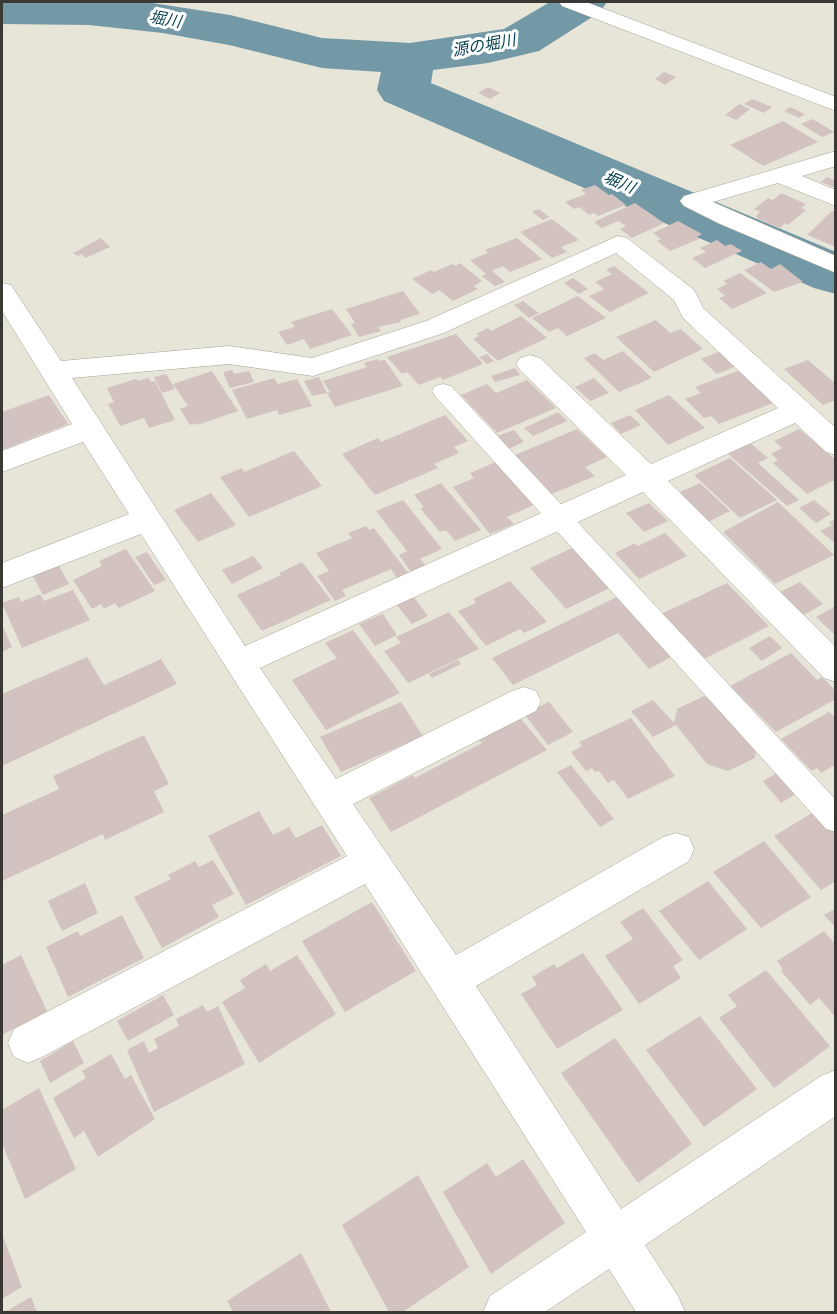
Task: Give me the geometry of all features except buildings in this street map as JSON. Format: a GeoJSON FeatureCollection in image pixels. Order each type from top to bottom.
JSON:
{"type":"FeatureCollection","features":[{"type":"Feature","properties":{"kind":"street"},"geometry":{"type":"LineString","coordinates":[[578,5],[836,105]]}},
{"type":"Feature","properties":{"kind":"street"},"geometry":{"type":"LineString","coordinates":[[836,158],[692,201],[836,265]]}},
{"type":"Feature","properties":{"kind":"street"},"geometry":{"type":"LineString","coordinates":[[780,175],[836,199]]}},
{"type":"Feature","properties":{"kind":"street"},"geometry":{"type":"LineString","coordinates":[[53,371],[229,355],[313,367],[435,327],[618,243],[685,296],[692,312],[836,445]]}},
{"type":"Feature","properties":{"kind":"street"},"geometry":{"type":"LineString","coordinates":[[2,291],[240,663],[450,980],[613,1239],[662,1312]]}},
{"type":"Feature","properties":{"kind":"street"},"geometry":{"type":"LineString","coordinates":[[530,364],[647,478],[836,669]]}},
{"type":"Feature","properties":{"kind":"street"},"geometry":{"type":"LineString","coordinates":[[240,663],[798,410]]}},
{"type":"Feature","properties":{"kind":"street"},"geometry":{"type":"LineString","coordinates":[[2,462],[90,428]]}},
{"type":"Feature","properties":{"kind":"street"},"geometry":{"type":"LineString","coordinates":[[2,576],[148,519]]}},
{"type":"Feature","properties":{"kind":"street"},"geometry":{"type":"LineString","coordinates":[[330,799],[524,701]]}},
{"type":"Feature","properties":{"kind":"street"},"geometry":{"type":"LineString","coordinates":[[450,980],[676,849]]}},
{"type":"Feature","properties":{"kind":"street"},"geometry":{"type":"LineString","coordinates":[[28,1043],[372,862]]}},
{"type":"Feature","properties":{"kind":"street"},"geometry":{"type":"LineString","coordinates":[[506,1312],[836,1090]]}},
{"type":"Feature","properties":{"kind":"lane"},"geometry":{"type":"LineString","coordinates":[[443,391],[561,517],[836,820]]}},
{"type":"Feature","properties":{"kind":"waterway","name":"源の堀川"},"geometry":{"type":"LineString","coordinates":[[410,58],[488,48],[521,40],[583,2]]}},
{"type":"Feature","properties":{"kind":"waterway","name":"堀川"},"geometry":{"type":"LineString","coordinates":[[2,9],[89,10],[163,18],[230,30],[322,53],[410,58]]}},
{"type":"Feature","properties":{"kind":"waterway","name":"堀川"},"geometry":{"type":"LineString","coordinates":[[410,58],[403,90],[836,275]]}}]}
